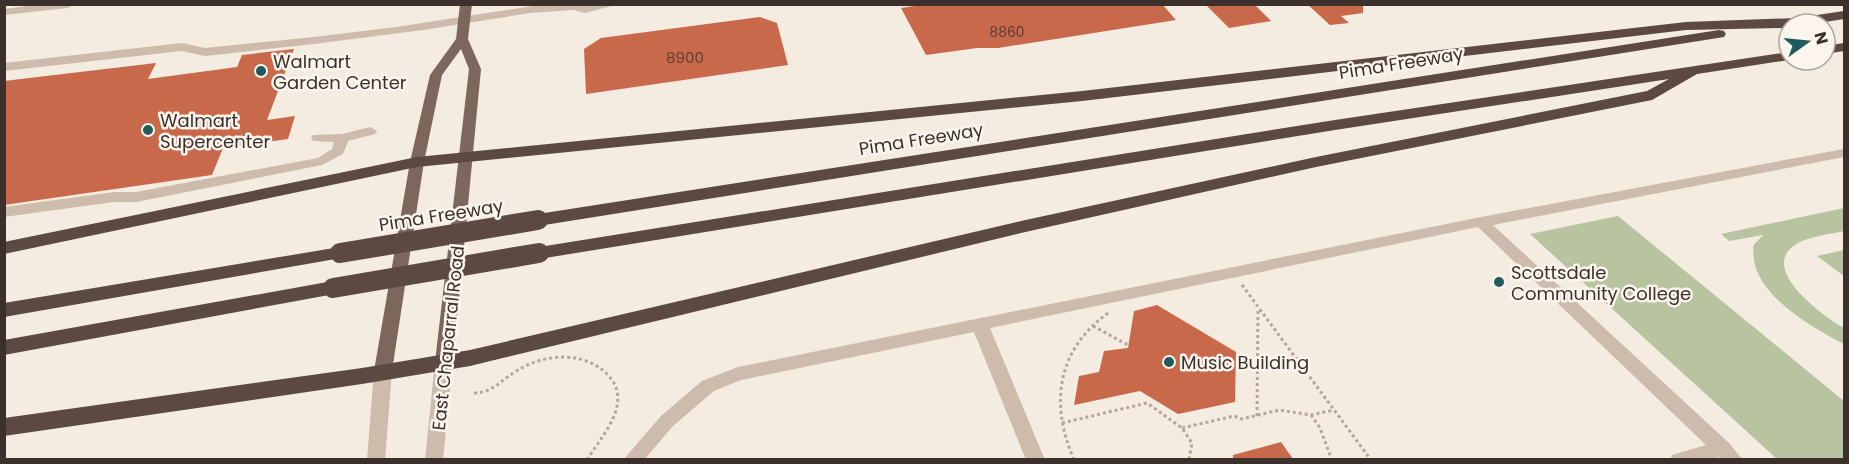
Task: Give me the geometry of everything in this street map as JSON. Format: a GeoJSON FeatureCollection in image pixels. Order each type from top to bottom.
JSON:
{"type":"FeatureCollection","features":[{"type":"Feature","properties":{"kind":"highway"},"geometry":{"type":"LineString","coordinates":[[4,248],[417,162],[1036,101],[1686,26],[1777,23]]}},
{"type":"Feature","properties":{"kind":"highway","name":"Pima Freeway"},"geometry":{"type":"LineString","coordinates":[[4,310],[538,220],[1777,25]]}},
{"type":"Feature","properties":{"kind":"highway"},"geometry":{"type":"LineString","coordinates":[[4,348],[539,253],[1335,125],[1777,58]]}},
{"type":"Feature","properties":{"kind":"highway"},"geometry":{"type":"LineString","coordinates":[[4,427],[444,362],[1021,227],[1316,162],[1652,95],[1691,72]]}},
{"type":"Feature","properties":{"kind":"main road","name":"East Chaparral Road"},"geometry":{"type":"LineString","coordinates":[[383,371],[417,162],[436,75],[462,39],[466,4]]}},
{"type":"Feature","properties":{"kind":"main road","name":"East Chaparral Road"},"geometry":{"type":"LineString","coordinates":[[444,362],[468,156],[475,69],[462,39]]}},
{"type":"Feature","properties":{"kind":"street"},"geometry":{"type":"LineString","coordinates":[[4,67],[182,47],[205,52],[464,21],[497,24],[577,13],[594,7],[614,4]]}},
{"type":"Feature","properties":{"kind":"street"},"geometry":{"type":"LineString","coordinates":[[4,12],[68,5]]}},
{"type":"Feature","properties":{"kind":"street"},"geometry":{"type":"LineString","coordinates":[[318,138],[342,138],[370,131]]}},
{"type":"Feature","properties":{"kind":"street"},"geometry":{"type":"LineString","coordinates":[[4,212],[114,197],[136,197],[287,170],[331,157],[338,151],[342,138]]}},
{"type":"Feature","properties":{"kind":"street"},"geometry":{"type":"LineString","coordinates":[[632,459],[667,421],[708,386],[738,374],[1481,222],[1845,153]]}},
{"type":"Feature","properties":{"kind":"street"},"geometry":{"type":"LineString","coordinates":[[1481,222],[1728,454]]}},
{"type":"Feature","properties":{"kind":"street"},"geometry":{"type":"LineString","coordinates":[[980,325],[1036,459]]}},
{"type":"Feature","properties":{"kind":"street","name":"East Chaparral Road"},"geometry":{"type":"LineString","coordinates":[[434,459],[444,362]]}},
{"type":"Feature","properties":{"kind":"street","name":"East Chaparral Road"},"geometry":{"type":"LineString","coordinates":[[376,459],[383,371]]}},
{"type":"Feature","properties":{"kind":"street"},"geometry":{"type":"LineString","coordinates":[[1679,459],[1728,454]]}},
{"type":"Feature","properties":{"kind":"path"},"geometry":{"type":"LineString","coordinates":[[1239,281],[1371,459]]}},
{"type":"Feature","properties":{"kind":"path"},"geometry":{"type":"LineString","coordinates":[[1257,416],[1258,307]]}},
{"type":"Feature","properties":{"kind":"path"},"geometry":{"type":"LineString","coordinates":[[1074,459],[1066,442],[1059,408],[1064,372],[1076,348],[1093,326],[1116,308]]}},
{"type":"Feature","properties":{"kind":"path"},"geometry":{"type":"LineString","coordinates":[[1093,326],[1128,345]]}},
{"type":"Feature","properties":{"kind":"path"},"geometry":{"type":"LineString","coordinates":[[474,393],[488,392],[516,370],[532,362],[557,357],[578,359],[603,371],[614,381],[619,403],[610,426],[586,459]]}},
{"type":"Feature","properties":{"kind":"path"},"geometry":{"type":"LineString","coordinates":[[1062,423],[1147,403],[1182,428],[1192,443],[1189,459]]}},
{"type":"Feature","properties":{"kind":"path"},"geometry":{"type":"LineString","coordinates":[[1182,428],[1234,416],[1242,419],[1279,410],[1311,415],[1334,410]]}},
{"type":"Feature","properties":{"kind":"path"},"geometry":{"type":"LineString","coordinates":[[1311,415],[1320,428],[1332,459]]}},
{"type":"Feature","properties":{"kind":"green space"},"geometry":{"type":"Polygon","coordinates":[[[1844,208],[1844,231],[1803,241],[1791,248],[1784,258],[1785,270],[1800,294],[1824,315],[1844,328],[1844,344],[1804,321],[1766,287],[1758,274],[1753,250],[1754,245],[1763,235],[1729,241],[1721,234],[1844,208]]]}},
{"type":"Feature","properties":{"kind":"green space"},"geometry":{"type":"Polygon","coordinates":[[[1618,216],[1844,401],[1844,459],[1777,459],[1530,234],[1618,216]]]}},
{"type":"Feature","properties":{"kind":"green space"},"geometry":{"type":"Polygon","coordinates":[[[1844,250],[1844,276],[1817,256],[1844,250]]]}},
{"type":"Feature","properties":{"kind":"building"},"geometry":{"type":"Polygon","coordinates":[[[928,4],[1162,4],[1176,20],[998,48],[977,48],[926,55],[901,8],[928,4]]]}},
{"type":"Feature","properties":{"kind":"building"},"geometry":{"type":"Polygon","coordinates":[[[1205,4],[1254,4],[1271,21],[1229,28],[1205,4]]]}},
{"type":"Feature","properties":{"kind":"building"},"geometry":{"type":"Polygon","coordinates":[[[1307,4],[1363,4],[1363,13],[1341,16],[1349,23],[1330,25],[1307,4]]]}},
{"type":"Feature","properties":{"kind":"building"},"geometry":{"type":"Polygon","coordinates":[[[760,17],[777,23],[788,65],[586,94],[584,49],[601,38],[760,17]]]}},
{"type":"Feature","properties":{"kind":"building","name":"Walmart Supercenter"},"geometry":{"type":"Polygon","coordinates":[[[294,49],[267,120],[295,116],[288,139],[223,148],[212,175],[4,205],[4,81],[156,63],[148,79],[237,67],[242,55],[294,49]]]}},
{"type":"Feature","properties":{"kind":"building","name":"Music Building"},"geometry":{"type":"Polygon","coordinates":[[[1157,305],[1236,352],[1235,402],[1178,414],[1140,391],[1074,405],[1079,376],[1099,372],[1104,351],[1128,348],[1134,311],[1157,305]]]}},
{"type":"Feature","properties":{"kind":"building"},"geometry":{"type":"Polygon","coordinates":[[[1281,442],[1293,459],[1233,459],[1233,455],[1281,442]]]}},
{"type":"Feature","properties":{"kind":"place","name":"Walmart Garden Center"},"geometry":{"type":"Point","coordinates":[261,71]}},
{"type":"Feature","properties":{"kind":"place","name":"Walmart Supercenter"},"geometry":{"type":"Point","coordinates":[148,130]}},
{"type":"Feature","properties":{"kind":"place","name":"Scottsdale Community College"},"geometry":{"type":"Point","coordinates":[1499,282]}},
{"type":"Feature","properties":{"kind":"place","name":"Music Building"},"geometry":{"type":"Point","coordinates":[1169,362]}}]}
